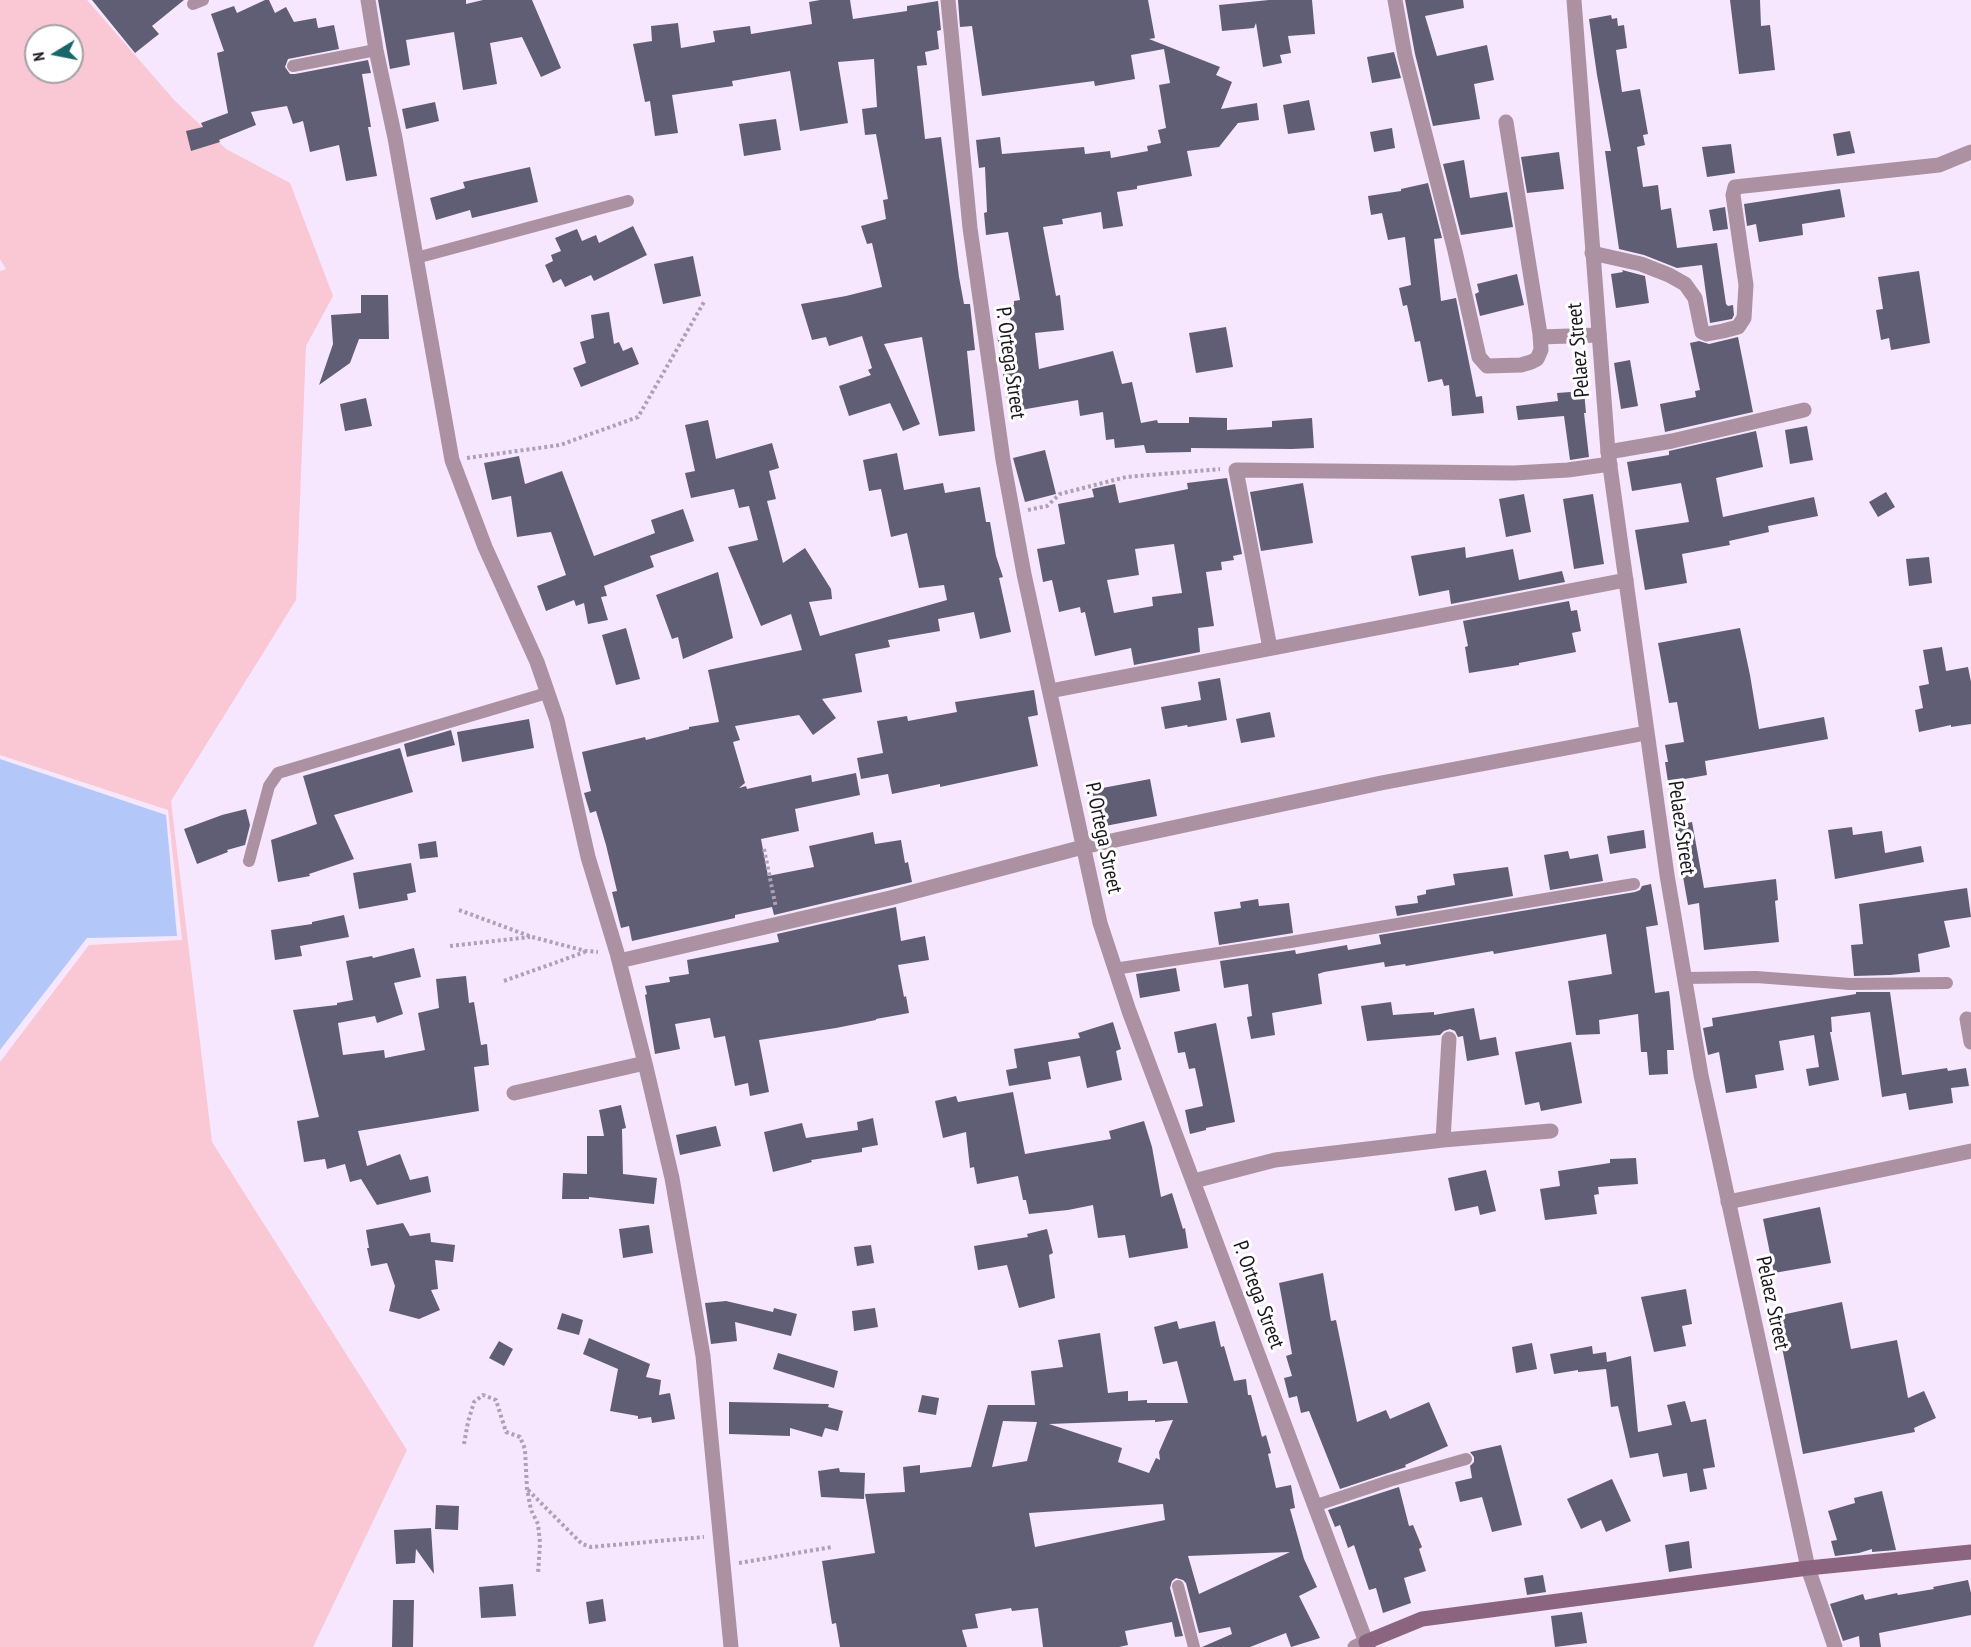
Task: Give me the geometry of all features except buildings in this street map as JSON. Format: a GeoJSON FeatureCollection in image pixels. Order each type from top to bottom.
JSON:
{"type":"FeatureCollection","features":[{"type":"Feature","properties":{"kind":"main road"},"geometry":{"type":"LineString","coordinates":[[1363,1645],[1422,1619],[1808,1568],[1971,1552]]}},
{"type":"Feature","properties":{"kind":"street"},"geometry":{"type":"LineString","coordinates":[[368,0],[452,460],[485,547],[537,662],[559,730],[588,857],[618,957],[672,1179],[703,1356],[731,1647]]}},
{"type":"Feature","properties":{"kind":"street","name":"P. Ortega Street"},"geometry":{"type":"LineString","coordinates":[[948,0],[970,228],[1003,460],[1012,513],[1100,923],[1114,969],[1194,1180],[1363,1645]]}},
{"type":"Feature","properties":{"kind":"street"},"geometry":{"type":"LineString","coordinates":[[1395,0],[1405,56],[1455,250],[1479,357],[1487,366],[1521,365],[1537,359],[1541,350],[1506,122]]}},
{"type":"Feature","properties":{"kind":"street","name":"Pelaez Street"},"geometry":{"type":"LineString","coordinates":[[1574,0],[1609,458],[1646,733],[1684,978],[1701,1075],[1808,1568],[1835,1647]]}},
{"type":"Feature","properties":{"kind":"street"},"geometry":{"type":"LineString","coordinates":[[1592,253],[1641,264],[1685,284],[1695,298],[1702,332],[1707,334],[1723,331],[1738,327],[1744,318],[1746,285],[1733,195],[1735,187],[1939,165],[1971,152]]}},
{"type":"Feature","properties":{"kind":"street"},"geometry":{"type":"LineString","coordinates":[[1540,337],[1599,335]]}},
{"type":"Feature","properties":{"kind":"street"},"geometry":{"type":"LineString","coordinates":[[1270,648],[1236,470],[1514,473],[1568,470],[1672,441],[1804,410]]}},
{"type":"Feature","properties":{"kind":"street"},"geometry":{"type":"LineString","coordinates":[[1050,692],[1626,580]]}},
{"type":"Feature","properties":{"kind":"street"},"geometry":{"type":"LineString","coordinates":[[618,957],[779,924],[890,898],[1083,847],[1381,783],[1646,733]]}},
{"type":"Feature","properties":{"kind":"street"},"geometry":{"type":"LineString","coordinates":[[1967,1019],[1971,1042]]}},
{"type":"Feature","properties":{"kind":"street"},"geometry":{"type":"LineString","coordinates":[[1443,1140],[1449,1039]]}},
{"type":"Feature","properties":{"kind":"street"},"geometry":{"type":"LineString","coordinates":[[514,1093],[645,1063]]}},
{"type":"Feature","properties":{"kind":"street"},"geometry":{"type":"LineString","coordinates":[[1194,1180],[1275,1160],[1443,1140],[1551,1131]]}},
{"type":"Feature","properties":{"kind":"street"},"geometry":{"type":"LineString","coordinates":[[1728,1202],[1971,1151]]}},
{"type":"Feature","properties":{"kind":"lane"},"geometry":{"type":"LineString","coordinates":[[293,66],[376,50]]}},
{"type":"Feature","properties":{"kind":"lane"},"geometry":{"type":"LineString","coordinates":[[416,258],[628,201]]}},
{"type":"Feature","properties":{"kind":"lane"},"geometry":{"type":"LineString","coordinates":[[249,861],[269,786],[278,773],[547,693]]}},
{"type":"Feature","properties":{"kind":"lane"},"geometry":{"type":"LineString","coordinates":[[1114,969],[1291,942],[1634,884]]}},
{"type":"Feature","properties":{"kind":"lane"},"geometry":{"type":"LineString","coordinates":[[1684,978],[1756,977],[1850,984],[1947,983]]}},
{"type":"Feature","properties":{"kind":"lane"},"geometry":{"type":"LineString","coordinates":[[1314,1506],[1389,1480],[1466,1459]]}},
{"type":"Feature","properties":{"kind":"lane"},"geometry":{"type":"LineString","coordinates":[[1178,1586],[1194,1647]]}},
{"type":"Feature","properties":{"kind":"path"},"geometry":{"type":"LineString","coordinates":[[452,460],[560,445],[638,417],[705,302]]}},
{"type":"Feature","properties":{"kind":"path"},"geometry":{"type":"LineString","coordinates":[[1012,513],[1047,506],[1060,495],[1126,477],[1213,469],[1236,470]]}},
{"type":"Feature","properties":{"kind":"path"},"geometry":{"type":"LineString","coordinates":[[765,849],[779,924]]}},
{"type":"Feature","properties":{"kind":"path"},"geometry":{"type":"LineString","coordinates":[[459,910],[532,936],[618,957]]}},
{"type":"Feature","properties":{"kind":"path"},"geometry":{"type":"LineString","coordinates":[[450,946],[532,936]]}},
{"type":"Feature","properties":{"kind":"path"},"geometry":{"type":"LineString","coordinates":[[504,981],[586,951]]}},
{"type":"Feature","properties":{"kind":"path"},"geometry":{"type":"LineString","coordinates":[[464,1444],[474,1402],[483,1395],[496,1400],[506,1432],[520,1437],[525,1449],[527,1489],[531,1510],[538,1524],[540,1543],[538,1575]]}},
{"type":"Feature","properties":{"kind":"path"},"geometry":{"type":"LineString","coordinates":[[527,1489],[582,1544],[591,1547],[720,1536]]}},
{"type":"Feature","properties":{"kind":"path"},"geometry":{"type":"LineString","coordinates":[[723,1566],[832,1547]]}},
{"type":"Feature","properties":{"kind":"shaded area"},"geometry":{"type":"Polygon","coordinates":[[[0,0],[87,0],[175,101],[226,149],[290,183],[333,296],[306,346],[296,600],[171,801],[212,1142],[407,1450],[313,1647],[0,1647],[0,1062],[89,945],[182,940],[168,810],[0,755],[0,271],[6,269],[0,259],[0,0]]]}},
{"type":"Feature","properties":{"kind":"water"},"geometry":{"type":"Polygon","coordinates":[[[0,759],[166,815],[177,936],[87,938],[0,1050],[0,759]]]}}]}
